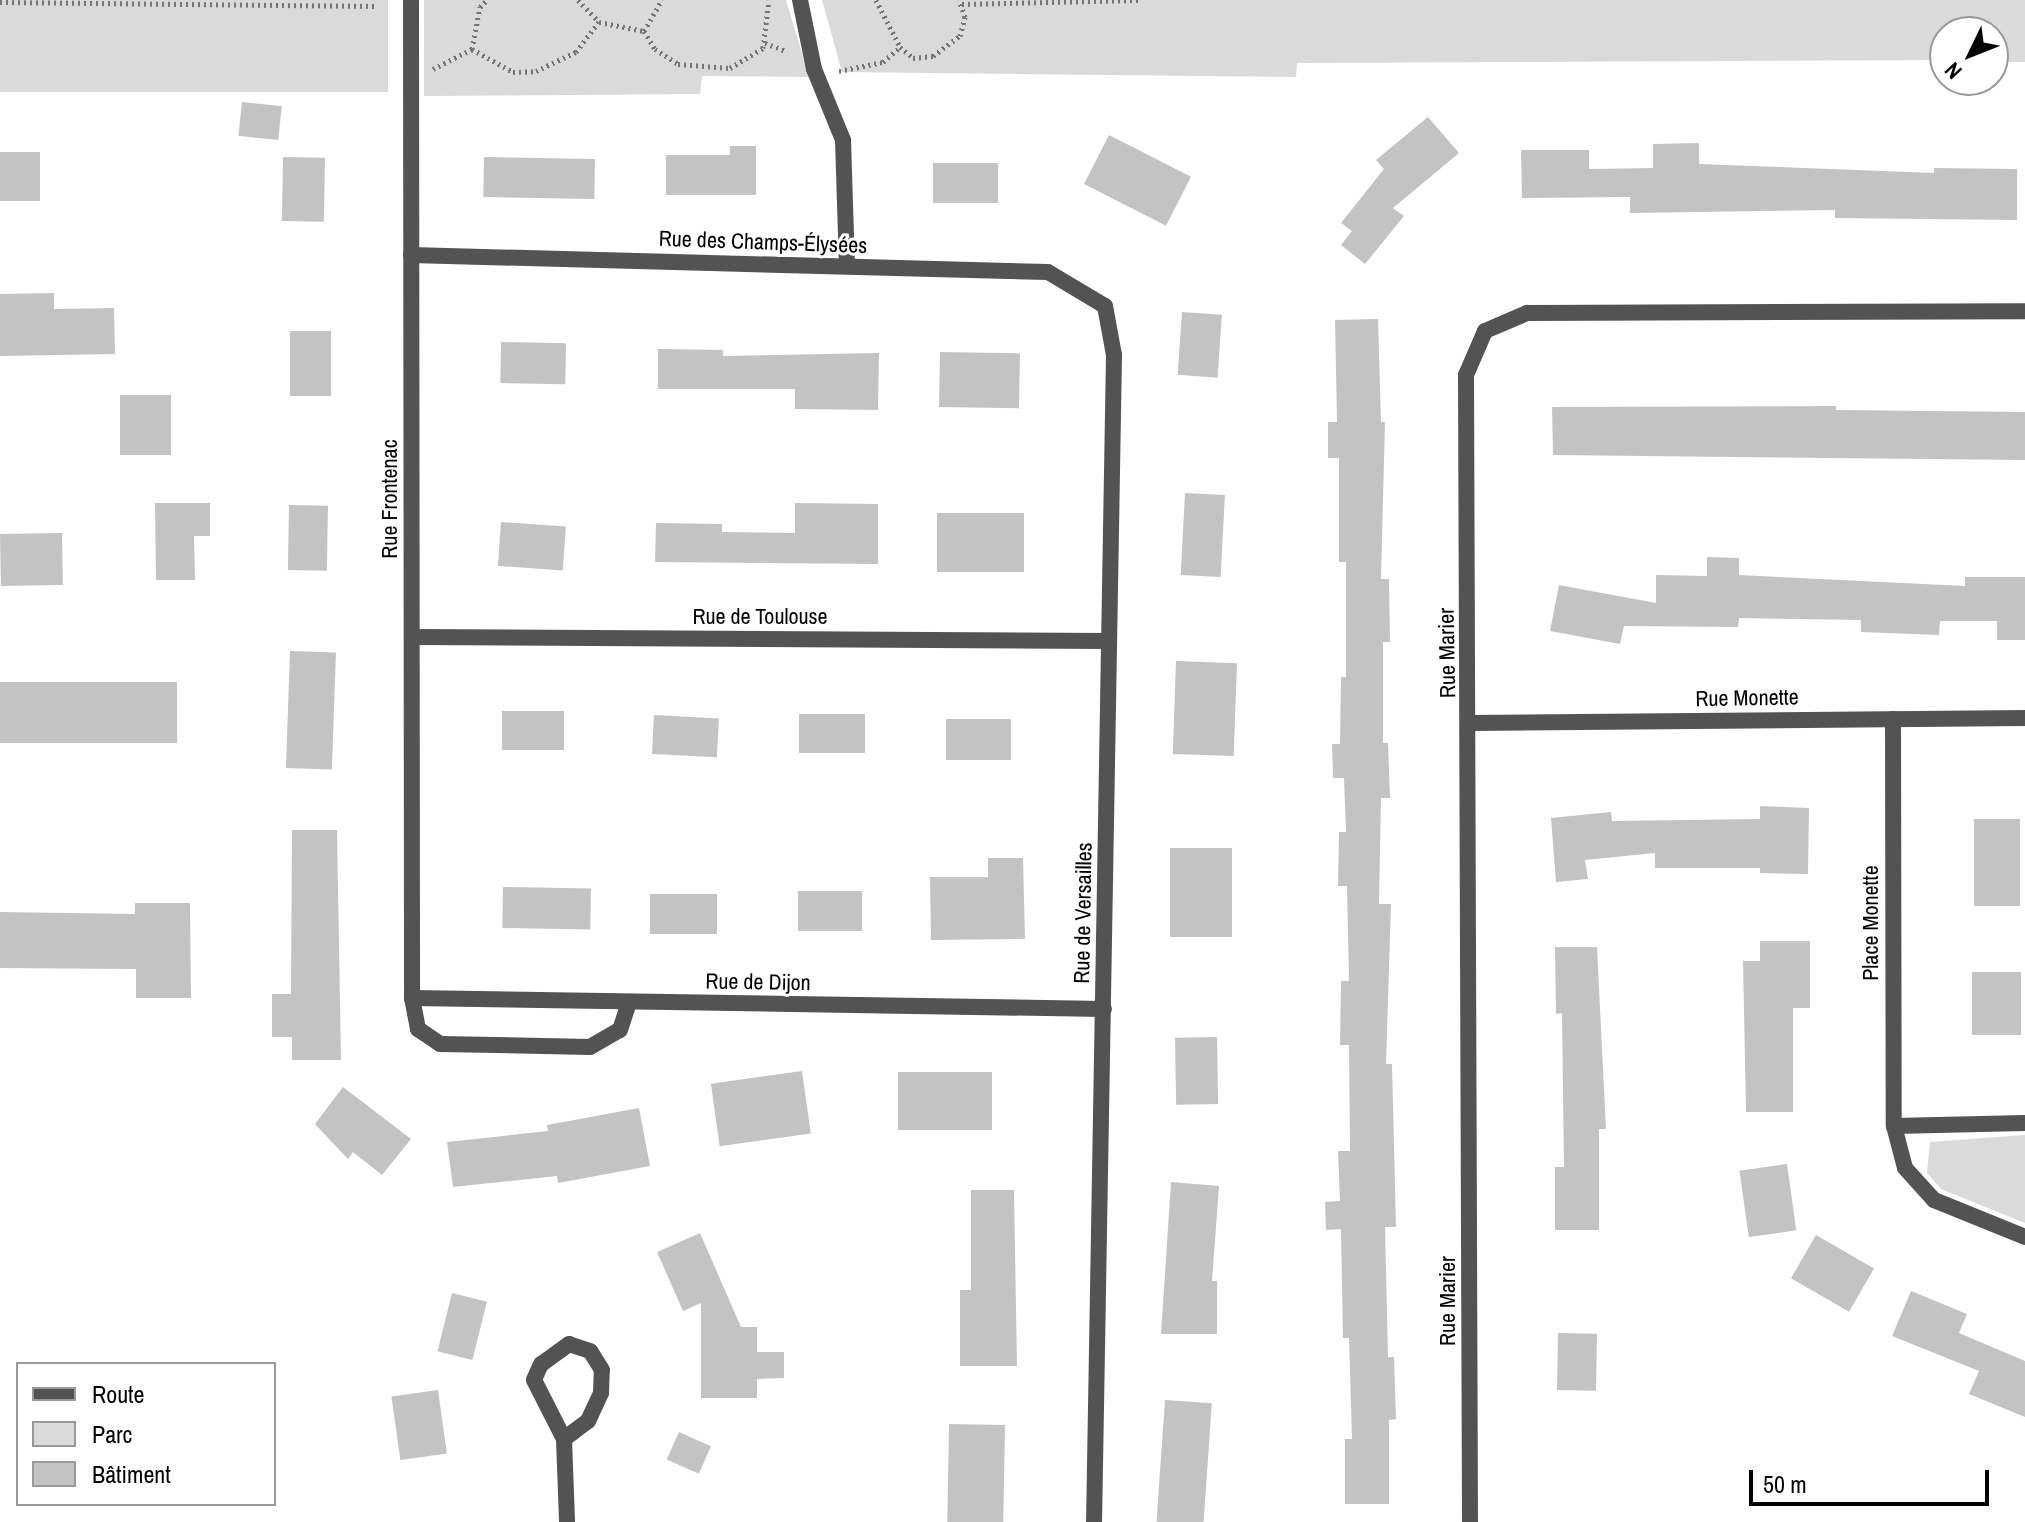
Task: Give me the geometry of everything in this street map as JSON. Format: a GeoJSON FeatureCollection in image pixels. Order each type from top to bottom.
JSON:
{"type":"FeatureCollection","features":[{"type":"Feature","properties":{"kind":"street","name":"Rue Frontenac"},"geometry":{"type":"LineString","coordinates":[[411,0],[412,998],[418,1029],[440,1044],[590,1047],[620,1030],[629,1002]]}},
{"type":"Feature","properties":{"kind":"street"},"geometry":{"type":"LineString","coordinates":[[800,0],[814,69],[843,140],[847,266]]}},
{"type":"Feature","properties":{"kind":"street","name":"Rue des Champs-Élysées"},"geometry":{"type":"LineString","coordinates":[[411,255],[1048,272],[1105,306]]}},
{"type":"Feature","properties":{"kind":"street","name":"Rue de Versailles"},"geometry":{"type":"LineString","coordinates":[[1094,1522],[1114,355],[1105,306]]}},
{"type":"Feature","properties":{"kind":"street","name":"Rue Marier"},"geometry":{"type":"LineString","coordinates":[[1470,1522],[1470,723],[1466,375],[1485,331],[1527,313],[2025,311]]}},
{"type":"Feature","properties":{"kind":"street","name":"Rue de Toulouse"},"geometry":{"type":"LineString","coordinates":[[412,637],[1109,641]]}},
{"type":"Feature","properties":{"kind":"street","name":"Rue Monette"},"geometry":{"type":"LineString","coordinates":[[1470,723],[2025,718]]}},
{"type":"Feature","properties":{"kind":"street","name":"Place Monette"},"geometry":{"type":"LineString","coordinates":[[1893,719],[1894,1126],[1905,1168],[1934,1200],[2025,1237]]}},
{"type":"Feature","properties":{"kind":"street","name":"Rue de Dijon"},"geometry":{"type":"LineString","coordinates":[[412,998],[1104,1009]]}},
{"type":"Feature","properties":{"kind":"street"},"geometry":{"type":"LineString","coordinates":[[1894,1126],[2025,1123]]}},
{"type":"Feature","properties":{"kind":"street"},"geometry":{"type":"LineString","coordinates":[[564,1439],[588,1421],[601,1393],[602,1370],[590,1351],[569,1344],[541,1364],[534,1380],[564,1439],[567,1522]]}},
{"type":"Feature","properties":{"kind":"path"},"geometry":{"type":"LineString","coordinates":[[0,2],[378,6],[382,0]]}},
{"type":"Feature","properties":{"kind":"path"},"geometry":{"type":"LineString","coordinates":[[476,0],[480,7]]}},
{"type":"Feature","properties":{"kind":"path"},"geometry":{"type":"LineString","coordinates":[[578,0],[599,22],[644,31],[655,49],[678,64],[730,68],[763,48],[769,0]]}},
{"type":"Feature","properties":{"kind":"path"},"geometry":{"type":"LineString","coordinates":[[644,31],[662,0]]}},
{"type":"Feature","properties":{"kind":"path"},"geometry":{"type":"LineString","coordinates":[[876,0],[900,47],[913,58],[933,56],[960,36],[961,2],[1140,0]]}},
{"type":"Feature","properties":{"kind":"path"},"geometry":{"type":"LineString","coordinates":[[472,49],[513,72],[536,71],[576,52],[599,22]]}},
{"type":"Feature","properties":{"kind":"green space"},"geometry":{"type":"Polygon","coordinates":[[[0,0],[388,0],[388,92],[0,92],[0,0]]]}},
{"type":"Feature","properties":{"kind":"green space"},"geometry":{"type":"Polygon","coordinates":[[[424,0],[786,0],[809,77],[702,76],[700,94],[424,96],[424,0]]]}},
{"type":"Feature","properties":{"kind":"green space"},"geometry":{"type":"Polygon","coordinates":[[[822,0],[2025,0],[2025,62],[2009,62],[2009,16],[1929,16],[1929,60],[1297,63],[1296,77],[842,72],[822,0]]]}},
{"type":"Feature","properties":{"kind":"green space"},"geometry":{"type":"Polygon","coordinates":[[[2025,1135],[2025,1223],[1941,1189],[1927,1173],[1930,1142],[2025,1135]]]}},
{"type":"Feature","properties":{"kind":"building"},"geometry":{"type":"Polygon","coordinates":[[[242,102],[282,106],[278,140],[238,136],[242,102]]]}},
{"type":"Feature","properties":{"kind":"building"},"geometry":{"type":"Polygon","coordinates":[[[1428,117],[1459,153],[1393,208],[1404,216],[1365,264],[1341,245],[1352,231],[1341,223],[1384,169],[1376,160],[1428,117]]]}},
{"type":"Feature","properties":{"kind":"building"},"geometry":{"type":"Polygon","coordinates":[[[1109,135],[1191,177],[1166,226],[1084,184],[1109,135]]]}},
{"type":"Feature","properties":{"kind":"building"},"geometry":{"type":"Polygon","coordinates":[[[1699,143],[1699,164],[1934,173],[1934,168],[2017,169],[2017,220],[1835,218],[1835,210],[1630,213],[1630,197],[1522,198],[1521,150],[1589,150],[1589,169],[1653,168],[1653,144],[1699,143]]]}},
{"type":"Feature","properties":{"kind":"building"},"geometry":{"type":"Polygon","coordinates":[[[730,146],[756,146],[756,195],[666,195],[666,155],[730,155],[730,146]]]}},
{"type":"Feature","properties":{"kind":"building"},"geometry":{"type":"Polygon","coordinates":[[[0,152],[40,152],[40,201],[0,201],[0,152]]]}},
{"type":"Feature","properties":{"kind":"building"},"geometry":{"type":"Polygon","coordinates":[[[283,157],[325,158],[324,222],[282,221],[283,157]]]}},
{"type":"Feature","properties":{"kind":"building"},"geometry":{"type":"Polygon","coordinates":[[[484,157],[595,159],[594,199],[483,197],[484,157]]]}},
{"type":"Feature","properties":{"kind":"building"},"geometry":{"type":"Polygon","coordinates":[[[933,163],[998,163],[998,203],[933,203],[933,163]]]}},
{"type":"Feature","properties":{"kind":"building"},"geometry":{"type":"Polygon","coordinates":[[[54,293],[54,309],[114,308],[115,354],[0,356],[0,294],[54,293]]]}},
{"type":"Feature","properties":{"kind":"building"},"geometry":{"type":"Polygon","coordinates":[[[1182,312],[1222,315],[1218,378],[1178,375],[1182,312]]]}},
{"type":"Feature","properties":{"kind":"building"},"geometry":{"type":"Polygon","coordinates":[[[1378,319],[1381,422],[1385,422],[1381,579],[1389,579],[1390,642],[1383,642],[1383,743],[1388,743],[1390,798],[1381,798],[1379,904],[1391,904],[1386,1064],[1392,1064],[1396,1227],[1385,1227],[1388,1357],[1394,1357],[1396,1419],[1389,1420],[1389,1504],[1345,1504],[1345,1439],[1352,1439],[1349,1338],[1343,1338],[1341,1229],[1326,1230],[1325,1202],[1340,1201],[1338,1151],[1350,1151],[1349,1045],[1340,1045],[1341,981],[1349,981],[1347,886],[1338,886],[1339,832],[1346,832],[1344,778],[1333,778],[1332,744],[1340,744],[1341,677],[1346,677],[1346,562],[1339,562],[1339,458],[1328,458],[1328,422],[1337,422],[1335,320],[1378,319]]]}},
{"type":"Feature","properties":{"kind":"building"},"geometry":{"type":"Polygon","coordinates":[[[290,331],[331,331],[331,396],[290,396],[290,331]]]}},
{"type":"Feature","properties":{"kind":"building"},"geometry":{"type":"Polygon","coordinates":[[[501,342],[566,343],[565,384],[500,383],[501,342]]]}},
{"type":"Feature","properties":{"kind":"building"},"geometry":{"type":"Polygon","coordinates":[[[658,349],[723,350],[723,356],[879,353],[878,410],[795,409],[795,389],[658,389],[658,349]]]}},
{"type":"Feature","properties":{"kind":"building"},"geometry":{"type":"Polygon","coordinates":[[[940,352],[1020,353],[1019,408],[939,407],[940,352]]]}},
{"type":"Feature","properties":{"kind":"building"},"geometry":{"type":"Polygon","coordinates":[[[120,395],[171,395],[171,455],[120,455],[120,395]]]}},
{"type":"Feature","properties":{"kind":"building"},"geometry":{"type":"Polygon","coordinates":[[[1836,406],[1836,410],[2025,412],[2025,460],[1553,455],[1552,407],[1836,406]]]}},
{"type":"Feature","properties":{"kind":"building"},"geometry":{"type":"Polygon","coordinates":[[[1185,493],[1225,495],[1221,577],[1181,575],[1185,493]]]}},
{"type":"Feature","properties":{"kind":"building"},"geometry":{"type":"Polygon","coordinates":[[[155,503],[210,503],[210,536],[194,536],[195,580],[156,580],[155,503]]]}},
{"type":"Feature","properties":{"kind":"building"},"geometry":{"type":"Polygon","coordinates":[[[795,503],[878,504],[878,564],[655,562],[656,523],[722,524],[722,532],[795,533],[795,503]]]}},
{"type":"Feature","properties":{"kind":"building"},"geometry":{"type":"Polygon","coordinates":[[[289,505],[328,506],[327,571],[288,570],[289,505]]]}},
{"type":"Feature","properties":{"kind":"building"},"geometry":{"type":"Polygon","coordinates":[[[937,513],[1024,513],[1024,572],[937,572],[937,513]]]}},
{"type":"Feature","properties":{"kind":"building"},"geometry":{"type":"Polygon","coordinates":[[[501,522],[566,527],[563,570],[498,566],[501,522]]]}},
{"type":"Feature","properties":{"kind":"building"},"geometry":{"type":"Polygon","coordinates":[[[62,533],[63,585],[1,586],[0,534],[62,533]]]}},
{"type":"Feature","properties":{"kind":"building"},"geometry":{"type":"Polygon","coordinates":[[[1707,557],[1739,558],[1739,575],[1965,586],[1965,577],[2025,577],[2025,640],[1997,640],[1997,621],[1940,621],[1939,635],[1861,632],[1861,620],[1739,618],[1738,627],[1624,626],[1620,644],[1550,631],[1559,585],[1656,603],[1656,575],[1707,576],[1707,557]]]}},
{"type":"Feature","properties":{"kind":"building"},"geometry":{"type":"Polygon","coordinates":[[[290,651],[336,653],[332,770],[286,768],[290,651]]]}},
{"type":"Feature","properties":{"kind":"building"},"geometry":{"type":"Polygon","coordinates":[[[1176,661],[1237,663],[1234,756],[1173,754],[1176,661]]]}},
{"type":"Feature","properties":{"kind":"building"},"geometry":{"type":"Polygon","coordinates":[[[0,682],[177,682],[177,743],[0,743],[0,682]]]}},
{"type":"Feature","properties":{"kind":"building"},"geometry":{"type":"Polygon","coordinates":[[[502,711],[564,711],[564,750],[502,750],[502,711]]]}},
{"type":"Feature","properties":{"kind":"building"},"geometry":{"type":"Polygon","coordinates":[[[799,714],[865,714],[865,753],[799,753],[799,714]]]}},
{"type":"Feature","properties":{"kind":"building"},"geometry":{"type":"Polygon","coordinates":[[[654,715],[719,718],[717,757],[652,754],[654,715]]]}},
{"type":"Feature","properties":{"kind":"building"},"geometry":{"type":"Polygon","coordinates":[[[946,719],[1011,719],[1011,760],[946,760],[946,719]]]}},
{"type":"Feature","properties":{"kind":"building"},"geometry":{"type":"Polygon","coordinates":[[[1760,806],[1809,808],[1808,874],[1760,873],[1760,868],[1655,868],[1655,853],[1585,860],[1588,879],[1556,882],[1551,818],[1611,812],[1612,821],[1760,819],[1760,806]]]}},
{"type":"Feature","properties":{"kind":"building"},"geometry":{"type":"Polygon","coordinates":[[[1974,819],[2020,819],[2020,906],[1974,906],[1974,819]]]}},
{"type":"Feature","properties":{"kind":"building"},"geometry":{"type":"Polygon","coordinates":[[[292,830],[337,830],[341,1060],[292,1060],[292,1037],[272,1037],[272,994],[291,994],[292,830]]]}},
{"type":"Feature","properties":{"kind":"building"},"geometry":{"type":"Polygon","coordinates":[[[1170,848],[1232,848],[1232,937],[1170,937],[1170,848]]]}},
{"type":"Feature","properties":{"kind":"building"},"geometry":{"type":"Polygon","coordinates":[[[988,858],[1023,858],[1025,939],[931,940],[930,877],[988,877],[988,858]]]}},
{"type":"Feature","properties":{"kind":"building"},"geometry":{"type":"Polygon","coordinates":[[[503,887],[591,889],[590,930],[502,928],[503,887]]]}},
{"type":"Feature","properties":{"kind":"building"},"geometry":{"type":"Polygon","coordinates":[[[798,891],[862,891],[862,931],[798,931],[798,891]]]}},
{"type":"Feature","properties":{"kind":"building"},"geometry":{"type":"Polygon","coordinates":[[[650,894],[717,894],[717,934],[650,934],[650,894]]]}},
{"type":"Feature","properties":{"kind":"building"},"geometry":{"type":"Polygon","coordinates":[[[135,903],[190,903],[191,998],[136,998],[136,969],[0,968],[0,912],[135,914],[135,903]]]}},
{"type":"Feature","properties":{"kind":"building"},"geometry":{"type":"Polygon","coordinates":[[[1760,941],[1810,941],[1810,1008],[1793,1008],[1793,1112],[1746,1112],[1743,961],[1760,961],[1760,941]]]}},
{"type":"Feature","properties":{"kind":"building"},"geometry":{"type":"Polygon","coordinates":[[[1555,947],[1597,947],[1606,1129],[1599,1129],[1599,1230],[1555,1230],[1555,1167],[1564,1167],[1562,1013],[1556,1014],[1555,947]]]}},
{"type":"Feature","properties":{"kind":"building"},"geometry":{"type":"Polygon","coordinates":[[[1972,972],[2021,972],[2021,1035],[1972,1035],[1972,972]]]}},
{"type":"Feature","properties":{"kind":"building"},"geometry":{"type":"Polygon","coordinates":[[[1217,1037],[1218,1104],[1176,1105],[1175,1038],[1217,1037]]]}},
{"type":"Feature","properties":{"kind":"building"},"geometry":{"type":"Polygon","coordinates":[[[802,1071],[811,1133],[720,1146],[711,1084],[802,1071]]]}},
{"type":"Feature","properties":{"kind":"building"},"geometry":{"type":"Polygon","coordinates":[[[898,1072],[992,1072],[992,1130],[898,1130],[898,1072]]]}},
{"type":"Feature","properties":{"kind":"building"},"geometry":{"type":"Polygon","coordinates":[[[343,1087],[411,1139],[382,1175],[353,1152],[348,1159],[315,1124],[343,1087]]]}},
{"type":"Feature","properties":{"kind":"building"},"geometry":{"type":"Polygon","coordinates":[[[639,1108],[650,1166],[558,1183],[557,1176],[453,1187],[447,1142],[548,1131],[547,1125],[639,1108]]]}},
{"type":"Feature","properties":{"kind":"building"},"geometry":{"type":"Polygon","coordinates":[[[1787,1164],[1796,1230],[1749,1237],[1739,1171],[1787,1164]]]}},
{"type":"Feature","properties":{"kind":"building"},"geometry":{"type":"Polygon","coordinates":[[[1171,1182],[1219,1186],[1212,1281],[1217,1281],[1217,1334],[1161,1334],[1171,1182]]]}},
{"type":"Feature","properties":{"kind":"building"},"geometry":{"type":"Polygon","coordinates":[[[971,1190],[1014,1190],[1017,1366],[960,1366],[960,1290],[971,1290],[971,1190]]]}},
{"type":"Feature","properties":{"kind":"building"},"geometry":{"type":"Polygon","coordinates":[[[700,1233],[741,1327],[757,1327],[757,1352],[784,1352],[784,1378],[757,1379],[757,1398],[701,1398],[701,1303],[683,1311],[657,1252],[700,1233]]]}},
{"type":"Feature","properties":{"kind":"building"},"geometry":{"type":"Polygon","coordinates":[[[1816,1235],[1874,1268],[1849,1312],[1791,1278],[1816,1235]]]}},
{"type":"Feature","properties":{"kind":"building"},"geometry":{"type":"Polygon","coordinates":[[[1911,1291],[1967,1314],[1959,1333],[2025,1361],[2025,1417],[1969,1394],[1979,1371],[1892,1336],[1911,1291]]]}},
{"type":"Feature","properties":{"kind":"building"},"geometry":{"type":"Polygon","coordinates":[[[452,1293],[487,1302],[472,1360],[437,1351],[452,1293]]]}},
{"type":"Feature","properties":{"kind":"building"},"geometry":{"type":"Polygon","coordinates":[[[1558,1333],[1597,1334],[1596,1391],[1557,1390],[1558,1333]]]}},
{"type":"Feature","properties":{"kind":"building"},"geometry":{"type":"Polygon","coordinates":[[[438,1390],[447,1453],[400,1460],[391,1397],[438,1390]]]}},
{"type":"Feature","properties":{"kind":"building"},"geometry":{"type":"Polygon","coordinates":[[[1165,1400],[1212,1403],[1204,1522],[1156,1522],[1165,1400]]]}},
{"type":"Feature","properties":{"kind":"building"},"geometry":{"type":"Polygon","coordinates":[[[949,1424],[1005,1425],[1003,1522],[947,1522],[949,1424]]]}},
{"type":"Feature","properties":{"kind":"building"},"geometry":{"type":"Polygon","coordinates":[[[679,1432],[711,1446],[699,1474],[667,1459],[679,1432]]]}}]}
